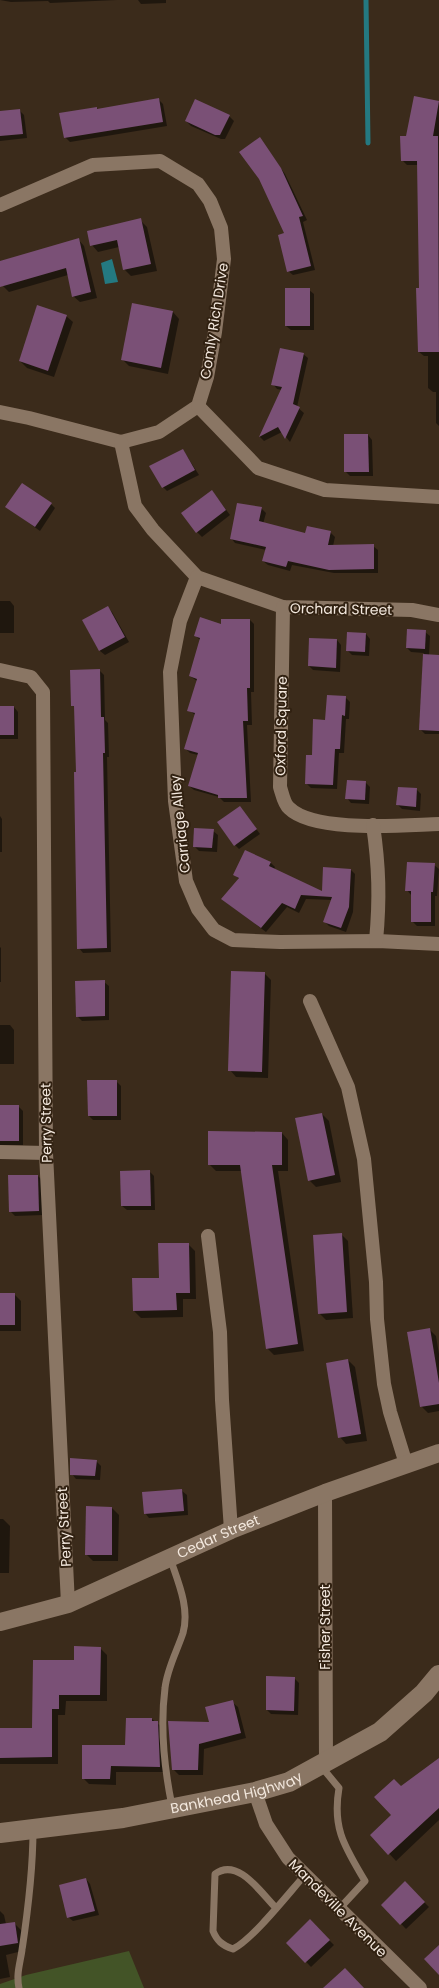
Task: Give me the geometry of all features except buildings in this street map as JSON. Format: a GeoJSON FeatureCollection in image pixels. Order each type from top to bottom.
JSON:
{"type":"FeatureCollection","features":[{"type":"Feature","properties":{"kind":"main road","name":"Bankhead Highway"},"geometry":{"type":"LineString","coordinates":[[0,1833],[123,1818],[255,1792],[289,1782],[380,1732],[424,1693],[439,1675]]}},
{"type":"Feature","properties":{"kind":"street","name":"Comly Rich Drive"},"geometry":{"type":"LineString","coordinates":[[0,204],[93,165],[160,161],[198,184],[210,201],[221,228],[224,259],[215,332],[207,377],[198,406]]}},
{"type":"Feature","properties":{"kind":"street"},"geometry":{"type":"LineString","coordinates":[[0,412],[121,442],[159,432],[198,406],[258,468],[325,490],[439,497]]}},
{"type":"Feature","properties":{"kind":"street","name":"Orchard Street"},"geometry":{"type":"LineString","coordinates":[[121,442],[134,506],[153,530],[198,577],[284,607],[412,610],[439,615]]}},
{"type":"Feature","properties":{"kind":"street","name":"Carriage Alley"},"geometry":{"type":"LineString","coordinates":[[198,577],[180,621],[170,672],[175,800],[186,881],[198,909],[214,930],[233,940],[280,942],[376,941],[439,944]]}},
{"type":"Feature","properties":{"kind":"street","name":"Oxford Square"},"geometry":{"type":"LineString","coordinates":[[284,607],[280,787],[287,807],[306,820],[334,825],[439,824]]}},
{"type":"Feature","properties":{"kind":"street","name":"Perry Street"},"geometry":{"type":"LineString","coordinates":[[0,670],[31,677],[43,692],[46,1153],[68,1604]]}},
{"type":"Feature","properties":{"kind":"street"},"geometry":{"type":"LineString","coordinates":[[373,825],[379,871],[380,904],[376,941]]}},
{"type":"Feature","properties":{"kind":"street"},"geometry":{"type":"LineString","coordinates":[[310,1001],[348,1087],[364,1159],[384,1384],[390,1412],[406,1464]]}},
{"type":"Feature","properties":{"kind":"street"},"geometry":{"type":"LineString","coordinates":[[0,1152],[46,1153]]}},
{"type":"Feature","properties":{"kind":"street"},"geometry":{"type":"LineString","coordinates":[[208,1236],[220,1332],[222,1400],[231,1530]]}},
{"type":"Feature","properties":{"kind":"street","name":"Cedar Street"},"geometry":{"type":"LineString","coordinates":[[0,1622],[68,1604],[231,1530],[325,1493],[439,1453]]}},
{"type":"Feature","properties":{"kind":"street","name":"Fisher Street"},"geometry":{"type":"LineString","coordinates":[[323,1764],[325,1493]]}},
{"type":"Feature","properties":{"kind":"street","name":"Mandeville Avenue"},"geometry":{"type":"LineString","coordinates":[[255,1792],[266,1824],[288,1858],[420,1988]]}},
{"type":"Feature","properties":{"kind":"lane"},"geometry":{"type":"LineString","coordinates":[[170,1558],[184,1602],[184,1630],[165,1686],[163,1745],[172,1809]]}},
{"type":"Feature","properties":{"kind":"lane"},"geometry":{"type":"LineString","coordinates":[[323,1764],[339,1788],[336,1807],[337,1824],[341,1839],[365,1882],[339,1909]]}},
{"type":"Feature","properties":{"kind":"lane"},"geometry":{"type":"LineString","coordinates":[[19,1988],[17,1977],[31,1882],[33,1830]]}},
{"type":"Feature","properties":{"kind":"lane"},"geometry":{"type":"LineString","coordinates":[[276,1908],[240,1872],[230,1869],[221,1870],[215,1874],[213,1931],[216,1940],[232,1949],[241,1944],[276,1908],[305,1876]]}},
{"type":"Feature","properties":{"kind":"green space"},"geometry":{"type":"Polygon","coordinates":[[[129,1951],[144,1988],[0,1988],[0,1984],[26,1975],[129,1951]]]}},
{"type":"Feature","properties":{"kind":"water"},"geometry":{"type":"Polygon","coordinates":[[[112,259],[118,282],[105,284],[101,263],[112,259]]]}},
{"type":"Feature","properties":{"kind":"waterway"},"geometry":{"type":"LineString","coordinates":[[366,0],[368,143]]}}]}
